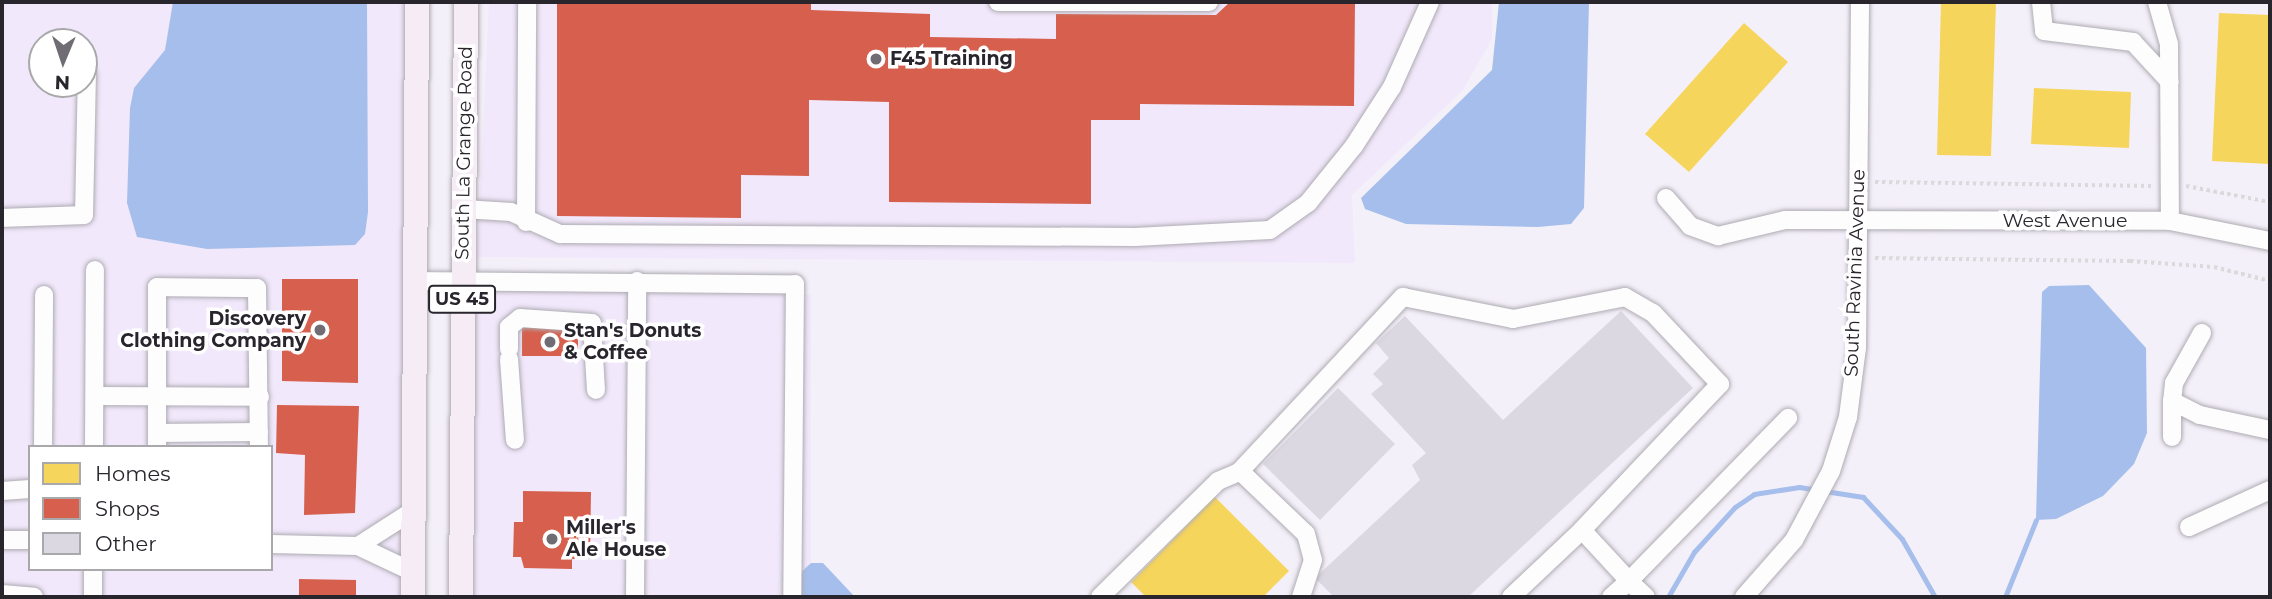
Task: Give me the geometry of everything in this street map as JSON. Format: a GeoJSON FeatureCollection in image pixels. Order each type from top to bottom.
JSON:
{"type":"FeatureCollection","features":[{"type":"Feature","properties":{"kind":"highway","name":"US 45"},"geometry":{"type":"LineString","coordinates":[[413,597],[417,2]]}},
{"type":"Feature","properties":{"kind":"highway","name":"South La Grange Road"},"geometry":{"type":"LineString","coordinates":[[461,597],[466,2]]}},
{"type":"Feature","properties":{"kind":"street"},"geometry":{"type":"LineString","coordinates":[[526,222],[527,2]]}},
{"type":"Feature","properties":{"kind":"street"},"geometry":{"type":"LineString","coordinates":[[999,2],[1209,2]]}},
{"type":"Feature","properties":{"kind":"street"},"geometry":{"type":"LineString","coordinates":[[464,209],[510,212],[526,222],[560,234],[1135,237],[1270,230],[1308,203],[1354,146],[1392,86],[1430,2]]}},
{"type":"Feature","properties":{"kind":"street","name":"South Ravinia Avenue"},"geometry":{"type":"LineString","coordinates":[[1744,597],[1794,540],[1830,471],[1848,417],[1857,348],[1860,2]]}},
{"type":"Feature","properties":{"kind":"street"},"geometry":{"type":"LineString","coordinates":[[2041,2],[2045,31],[2133,41],[2171,82]]}},
{"type":"Feature","properties":{"kind":"street"},"geometry":{"type":"LineString","coordinates":[[2157,2],[2171,82],[2171,221]]}},
{"type":"Feature","properties":{"kind":"street"},"geometry":{"type":"LineString","coordinates":[[2,218],[84,215],[87,98]]}},
{"type":"Feature","properties":{"kind":"street","name":"West Avenue"},"geometry":{"type":"LineString","coordinates":[[1666,198],[1690,226],[1718,236],[1785,220],[2171,221],[2270,241]]}},
{"type":"Feature","properties":{"kind":"street"},"geometry":{"type":"LineString","coordinates":[[94,445],[95,270]]}},
{"type":"Feature","properties":{"kind":"street"},"geometry":{"type":"LineString","coordinates":[[417,281],[795,284],[792,597]]}},
{"type":"Feature","properties":{"kind":"street"},"geometry":{"type":"LineString","coordinates":[[635,597],[637,281]]}},
{"type":"Feature","properties":{"kind":"street"},"geometry":{"type":"LineString","coordinates":[[157,287],[257,288],[260,397],[259,440],[157,440],[157,287]]}},
{"type":"Feature","properties":{"kind":"street"},"geometry":{"type":"LineString","coordinates":[[43,445],[44,295]]}},
{"type":"Feature","properties":{"kind":"street"},"geometry":{"type":"LineString","coordinates":[[1100,597],[1218,481],[1240,471],[1403,297],[1513,319],[1625,297],[1653,313],[1720,384],[1581,530],[1511,597]]}},
{"type":"Feature","properties":{"kind":"street"},"geometry":{"type":"LineString","coordinates":[[515,440],[509,327],[520,318],[593,323],[596,390]]}},
{"type":"Feature","properties":{"kind":"street"},"geometry":{"type":"LineString","coordinates":[[2172,437],[2174,383],[2202,333]]}},
{"type":"Feature","properties":{"kind":"street"},"geometry":{"type":"LineString","coordinates":[[95,396],[260,397]]}},
{"type":"Feature","properties":{"kind":"street"},"geometry":{"type":"LineString","coordinates":[[2172,401],[2200,415],[2270,430]]}},
{"type":"Feature","properties":{"kind":"street"},"geometry":{"type":"LineString","coordinates":[[1611,597],[1788,418]]}},
{"type":"Feature","properties":{"kind":"street"},"geometry":{"type":"LineString","coordinates":[[1240,471],[1306,534],[1313,560],[1301,597]]}},
{"type":"Feature","properties":{"kind":"street"},"geometry":{"type":"LineString","coordinates":[[2,491],[28,489]]}},
{"type":"Feature","properties":{"kind":"street"},"geometry":{"type":"LineString","coordinates":[[2189,527],[2270,490]]}},
{"type":"Feature","properties":{"kind":"street"},"geometry":{"type":"LineString","coordinates":[[358,546],[414,510]]}},
{"type":"Feature","properties":{"kind":"street"},"geometry":{"type":"LineString","coordinates":[[1581,530],[1646,597]]}},
{"type":"Feature","properties":{"kind":"street"},"geometry":{"type":"LineString","coordinates":[[2,540],[28,540]]}},
{"type":"Feature","properties":{"kind":"street"},"geometry":{"type":"LineString","coordinates":[[273,544],[358,546],[413,572]]}},
{"type":"Feature","properties":{"kind":"street"},"geometry":{"type":"LineString","coordinates":[[93,571],[93,597]]}},
{"type":"Feature","properties":{"kind":"street"},"geometry":{"type":"LineString","coordinates":[[2,594],[34,597]]}},
{"type":"Feature","properties":{"kind":"path"},"geometry":{"type":"LineString","coordinates":[[1858,182],[2170,186],[2270,202]]}},
{"type":"Feature","properties":{"kind":"path"},"geometry":{"type":"LineString","coordinates":[[1858,257],[2130,261],[2214,267],[2270,281]]}},
{"type":"Feature","properties":{"kind":"shaded area"},"geometry":{"type":"Polygon","coordinates":[[[2,2],[413,2],[408,597],[2,597],[2,2]]]}},
{"type":"Feature","properties":{"kind":"shaded area"},"geometry":{"type":"Polygon","coordinates":[[[489,2],[1492,2],[1492,39],[1463,90],[1352,195],[1355,263],[477,257],[489,2]]]}},
{"type":"Feature","properties":{"kind":"shaded area"},"geometry":{"type":"Polygon","coordinates":[[[469,289],[811,295],[811,597],[471,597],[469,289]]]}},
{"type":"Feature","properties":{"kind":"water"},"geometry":{"type":"Polygon","coordinates":[[[173,2],[367,2],[368,212],[365,234],[355,245],[207,249],[137,237],[127,203],[130,108],[134,88],[165,50],[173,2]]]}},
{"type":"Feature","properties":{"kind":"water"},"geometry":{"type":"Polygon","coordinates":[[[1499,2],[1589,2],[1584,208],[1571,224],[1538,227],[1406,224],[1365,209],[1361,198],[1492,70],[1499,2]]]}},
{"type":"Feature","properties":{"kind":"water"},"geometry":{"type":"Polygon","coordinates":[[[2089,285],[2146,348],[2147,433],[2134,464],[2103,496],[2056,519],[2036,520],[2042,292],[2049,286],[2089,285]]]}},
{"type":"Feature","properties":{"kind":"water"},"geometry":{"type":"Polygon","coordinates":[[[811,563],[823,563],[855,597],[800,597],[796,577],[811,563]]]}},
{"type":"Feature","properties":{"kind":"building: Homes"},"geometry":{"type":"Polygon","coordinates":[[[1941,2],[1996,3],[1991,156],[1937,155],[1941,2]]]}},
{"type":"Feature","properties":{"kind":"building: Homes"},"geometry":{"type":"Polygon","coordinates":[[[2219,13],[2270,15],[2269,164],[2212,161],[2219,13]]]}},
{"type":"Feature","properties":{"kind":"building: Homes"},"geometry":{"type":"Polygon","coordinates":[[[1744,23],[1788,62],[1689,172],[1645,134],[1744,23]]]}},
{"type":"Feature","properties":{"kind":"building: Homes"},"geometry":{"type":"Polygon","coordinates":[[[2034,88],[2131,92],[2129,148],[2031,144],[2034,88]]]}},
{"type":"Feature","properties":{"kind":"building: Homes"},"geometry":{"type":"Polygon","coordinates":[[[1215,497],[1289,571],[1263,597],[1146,597],[1131,582],[1215,497]]]}},
{"type":"Feature","properties":{"kind":"building: Shops"},"geometry":{"type":"Polygon","coordinates":[[[557,2],[811,2],[811,10],[930,14],[930,37],[1056,39],[1056,14],[1216,15],[1230,2],[1355,2],[1354,106],[1140,104],[1140,120],[1091,120],[1091,204],[889,202],[889,102],[809,100],[809,176],[741,175],[741,218],[557,216],[557,2]]]}},
{"type":"Feature","properties":{"kind":"building: Shops","name":"Discovery Clothing Company"},"geometry":{"type":"Polygon","coordinates":[[[282,279],[358,279],[358,383],[282,381],[282,279]]]}},
{"type":"Feature","properties":{"kind":"building: Shops","name":"Stan's Donuts & Coffee"},"geometry":{"type":"Polygon","coordinates":[[[522,327],[578,327],[578,356],[522,356],[522,327]]]}},
{"type":"Feature","properties":{"kind":"building: Shops"},"geometry":{"type":"Polygon","coordinates":[[[277,405],[359,406],[355,513],[304,515],[305,455],[276,453],[277,405]]]}},
{"type":"Feature","properties":{"kind":"building: Shops","name":"Miller's Ale House"},"geometry":{"type":"Polygon","coordinates":[[[523,491],[591,492],[590,559],[572,559],[572,569],[524,568],[521,557],[513,557],[514,522],[523,522],[523,491]]]}},
{"type":"Feature","properties":{"kind":"building: Shops"},"geometry":{"type":"Polygon","coordinates":[[[299,579],[356,580],[356,597],[299,597],[299,579]]]}},
{"type":"Feature","properties":{"kind":"building: Other"},"geometry":{"type":"Polygon","coordinates":[[[1621,311],[1693,388],[1468,597],[1334,597],[1315,578],[1420,480],[1412,465],[1426,453],[1371,394],[1383,384],[1373,374],[1389,358],[1376,343],[1405,316],[1503,420],[1621,311]]]}},
{"type":"Feature","properties":{"kind":"building: Other"},"geometry":{"type":"Polygon","coordinates":[[[1338,388],[1395,444],[1320,520],[1263,464],[1338,388]]]}},
{"type":"Feature","properties":{"kind":"waterway"},"geometry":{"type":"LineString","coordinates":[[1668,597],[1694,552],[1735,507],[1754,494],[1799,487],[1863,497],[1902,539],[1935,597]]}},
{"type":"Feature","properties":{"kind":"waterway"},"geometry":{"type":"LineString","coordinates":[[2005,597],[2036,520]]}},
{"type":"Feature","properties":{"kind":"place","name":"F45 Training"},"geometry":{"type":"Point","coordinates":[876,59]}},
{"type":"Feature","properties":{"kind":"place","name":"Discovery Clothing Company"},"geometry":{"type":"Point","coordinates":[320,330]}},
{"type":"Feature","properties":{"kind":"place","name":"Stan's Donuts & Coffee"},"geometry":{"type":"Point","coordinates":[550,342]}},
{"type":"Feature","properties":{"kind":"place","name":"Miller's Ale House"},"geometry":{"type":"Point","coordinates":[552,539]}}]}
